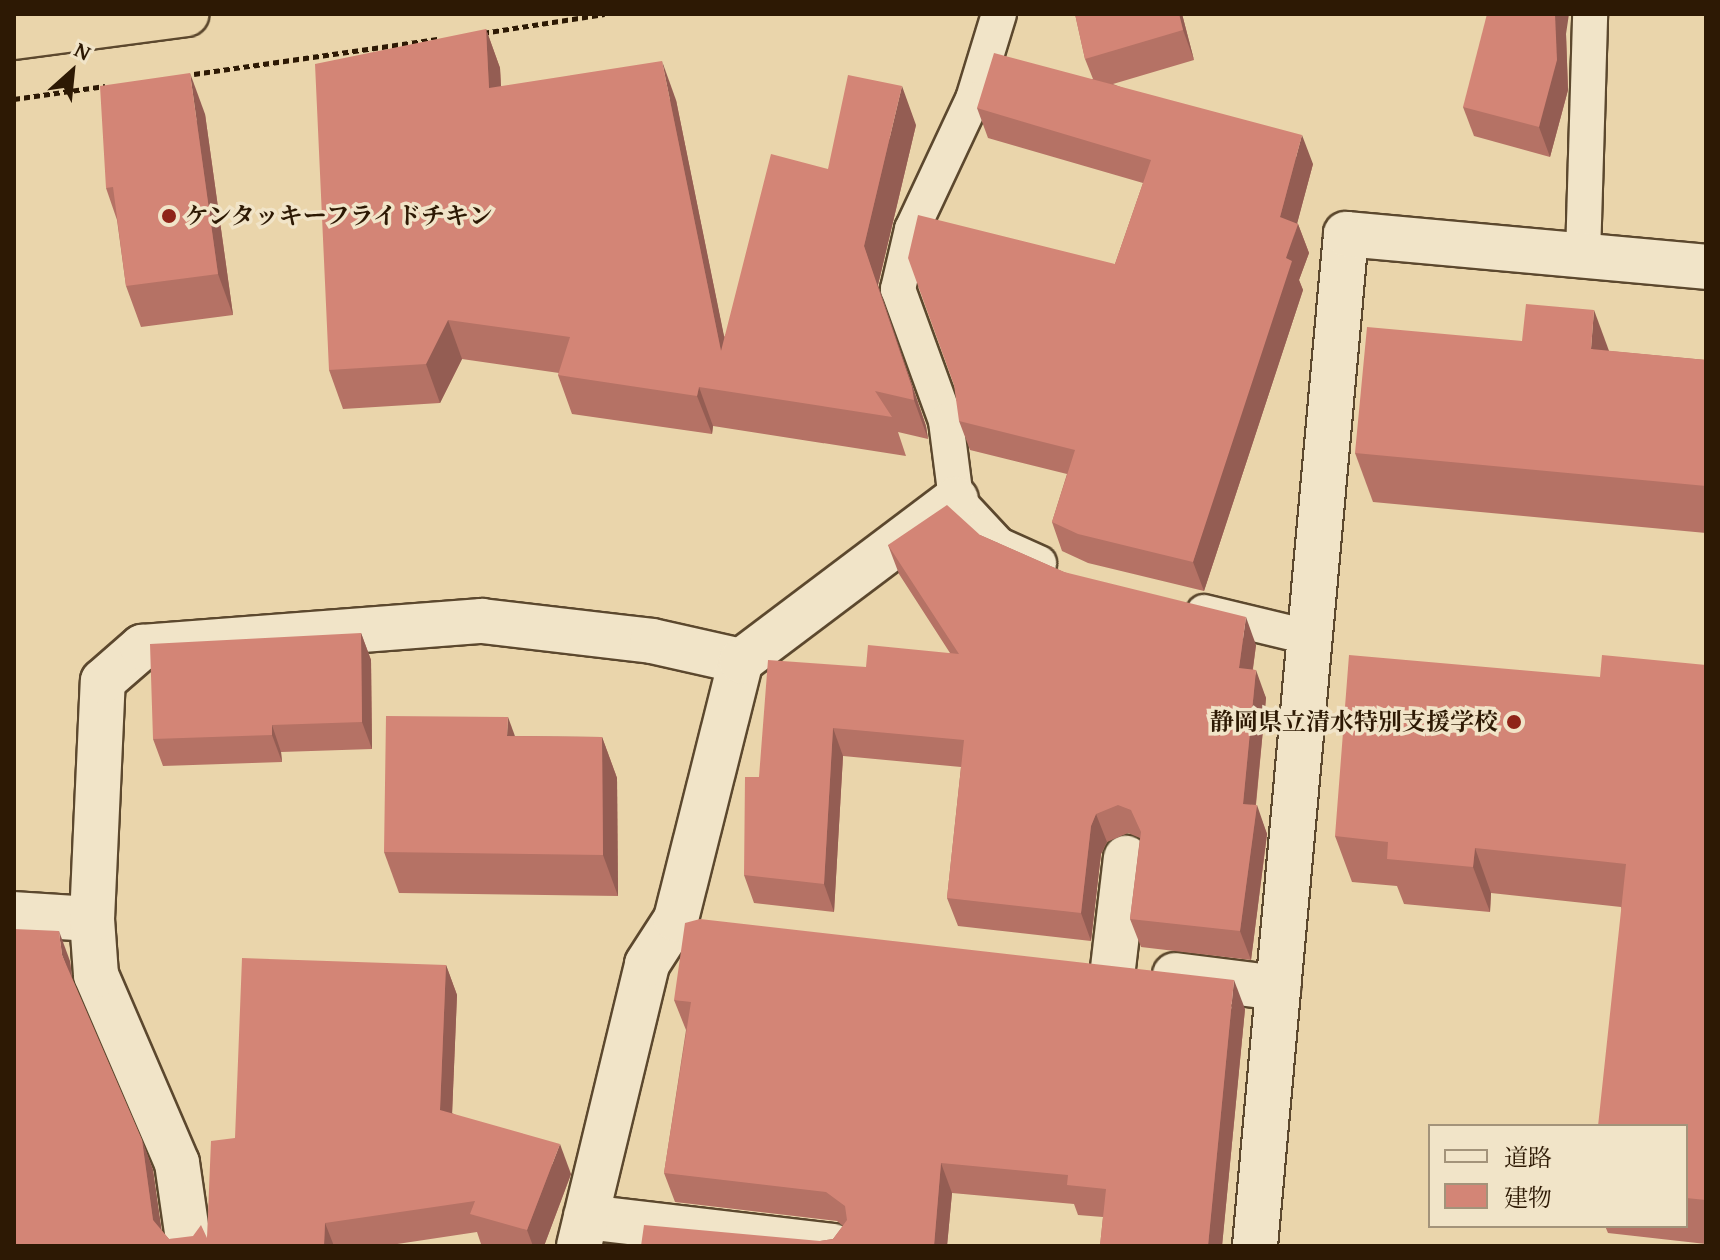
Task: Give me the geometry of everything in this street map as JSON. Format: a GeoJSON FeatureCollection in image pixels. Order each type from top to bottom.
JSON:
{"type":"FeatureCollection","features":[{"type":"Feature","properties":{"kind":"highway"},"geometry":{"type":"LineString","coordinates":[[14,37],[186,14]]}},
{"type":"Feature","properties":{"kind":"street"},"geometry":{"type":"LineString","coordinates":[[1255,1246],[1346,234],[1706,267]]}},
{"type":"Feature","properties":{"kind":"street"},"geometry":{"type":"LineString","coordinates":[[833,1246],[583,1232],[647,964],[676,919],[741,661],[956,499]]}},
{"type":"Feature","properties":{"kind":"street"},"geometry":{"type":"LineString","coordinates":[[189,1246],[177,1163],[96,975],[92,919],[103,681],[142,647],[482,621],[652,641],[741,661]]}},
{"type":"Feature","properties":{"kind":"street"},"geometry":{"type":"LineString","coordinates":[[1113,968],[1126,858]]}},
{"type":"Feature","properties":{"kind":"street"},"geometry":{"type":"LineString","coordinates":[[14,914],[92,919]]}},
{"type":"Feature","properties":{"kind":"street"},"geometry":{"type":"LineString","coordinates":[[676,919],[722,924]]}},
{"type":"Feature","properties":{"kind":"street"},"geometry":{"type":"LineString","coordinates":[[1066,963],[1278,988]]}},
{"type":"Feature","properties":{"kind":"lane"},"geometry":{"type":"LineString","coordinates":[[999,14],[973,99],[912,229],[898,289],[946,421],[956,499],[999,545],[1068,576]]}},
{"type":"Feature","properties":{"kind":"lane"},"geometry":{"type":"LineString","coordinates":[[1583,256],[1590,14]]}},
{"type":"Feature","properties":{"kind":"lane"},"geometry":{"type":"LineString","coordinates":[[1172,604],[1308,637]]}},
{"type":"Feature","properties":{"kind":"path"},"geometry":{"type":"LineString","coordinates":[[473,34],[605,14]]}},
{"type":"Feature","properties":{"kind":"path"},"geometry":{"type":"LineString","coordinates":[[188,75],[457,37]]}},
{"type":"Feature","properties":{"kind":"path"},"geometry":{"type":"LineString","coordinates":[[14,99],[109,86]]}},
{"type":"Feature","properties":{"kind":"building"},"geometry":{"type":"Polygon","coordinates":[[[1075,14],[1179,14],[1183,30],[1085,59],[1075,14]]]}},
{"type":"Feature","properties":{"kind":"building"},"geometry":{"type":"Polygon","coordinates":[[[1487,14],[1555,14],[1557,60],[1539,127],[1463,107],[1487,14]]]}},
{"type":"Feature","properties":{"kind":"building"},"geometry":{"type":"Polygon","coordinates":[[[486,29],[489,88],[662,61],[721,351],[771,154],[828,169],[848,75],[902,86],[864,246],[914,400],[875,391],[892,417],[699,387],[697,396],[558,375],[570,337],[448,320],[426,364],[329,370],[315,64],[486,29]]]}},
{"type":"Feature","properties":{"kind":"building"},"geometry":{"type":"Polygon","coordinates":[[[994,53],[1302,135],[1280,217],[1298,224],[1286,258],[1292,261],[1193,562],[1078,534],[1052,522],[1075,450],[959,421],[954,385],[908,258],[918,215],[1115,264],[1151,160],[977,108],[994,53]]]}},
{"type":"Feature","properties":{"kind":"building"},"geometry":{"type":"Polygon","coordinates":[[[190,73],[218,274],[126,286],[113,187],[106,188],[100,86],[190,73]]]}},
{"type":"Feature","properties":{"kind":"building"},"geometry":{"type":"Polygon","coordinates":[[[1526,304],[1594,310],[1591,349],[1706,360],[1706,486],[1355,453],[1367,327],[1522,341],[1526,304]]]}},
{"type":"Feature","properties":{"kind":"building"},"geometry":{"type":"Polygon","coordinates":[[[947,505],[980,535],[1064,572],[1246,617],[1239,668],[1256,670],[1243,804],[1257,805],[1240,931],[1130,919],[1141,832],[1131,810],[1118,805],[1096,814],[1091,826],[1081,913],[947,898],[964,740],[833,728],[824,884],[744,875],[745,777],[759,777],[768,660],[866,667],[868,645],[959,654],[888,545],[947,505]]]}},
{"type":"Feature","properties":{"kind":"building"},"geometry":{"type":"Polygon","coordinates":[[[361,633],[362,722],[272,725],[272,735],[153,739],[150,644],[361,633]]]}},
{"type":"Feature","properties":{"kind":"building"},"geometry":{"type":"Polygon","coordinates":[[[1349,655],[1600,677],[1602,655],[1706,665],[1706,1200],[1688,1198],[1688,1124],[1598,1124],[1626,864],[1475,848],[1473,867],[1387,859],[1388,842],[1335,836],[1349,655]]]}},
{"type":"Feature","properties":{"kind":"building"},"geometry":{"type":"Polygon","coordinates":[[[386,716],[508,717],[507,736],[602,737],[603,855],[384,852],[386,716]]]}},
{"type":"Feature","properties":{"kind":"building"},"geometry":{"type":"Polygon","coordinates":[[[700,919],[1234,980],[1208,1246],[1100,1246],[1106,1189],[1067,1185],[1068,1175],[941,1163],[934,1246],[641,1246],[644,1225],[820,1241],[833,1239],[847,1220],[845,1206],[826,1192],[664,1173],[691,1002],[674,1000],[685,923],[700,919]]]}},
{"type":"Feature","properties":{"kind":"building"},"geometry":{"type":"Polygon","coordinates":[[[14,929],[59,931],[62,955],[142,1140],[153,1220],[169,1239],[193,1236],[201,1225],[207,1238],[211,1141],[235,1138],[242,958],[446,965],[440,1110],[560,1144],[527,1230],[470,1214],[475,1201],[325,1223],[324,1246],[14,1246],[14,929]]]}},
{"type":"Feature","properties":{"kind":"place","name":"ケンタッキーフライドチキン"},"geometry":{"type":"Point","coordinates":[169,216]}},
{"type":"Feature","properties":{"kind":"place","name":"静岡県立清水特別支援学校"},"geometry":{"type":"Point","coordinates":[1514,722]}}]}
